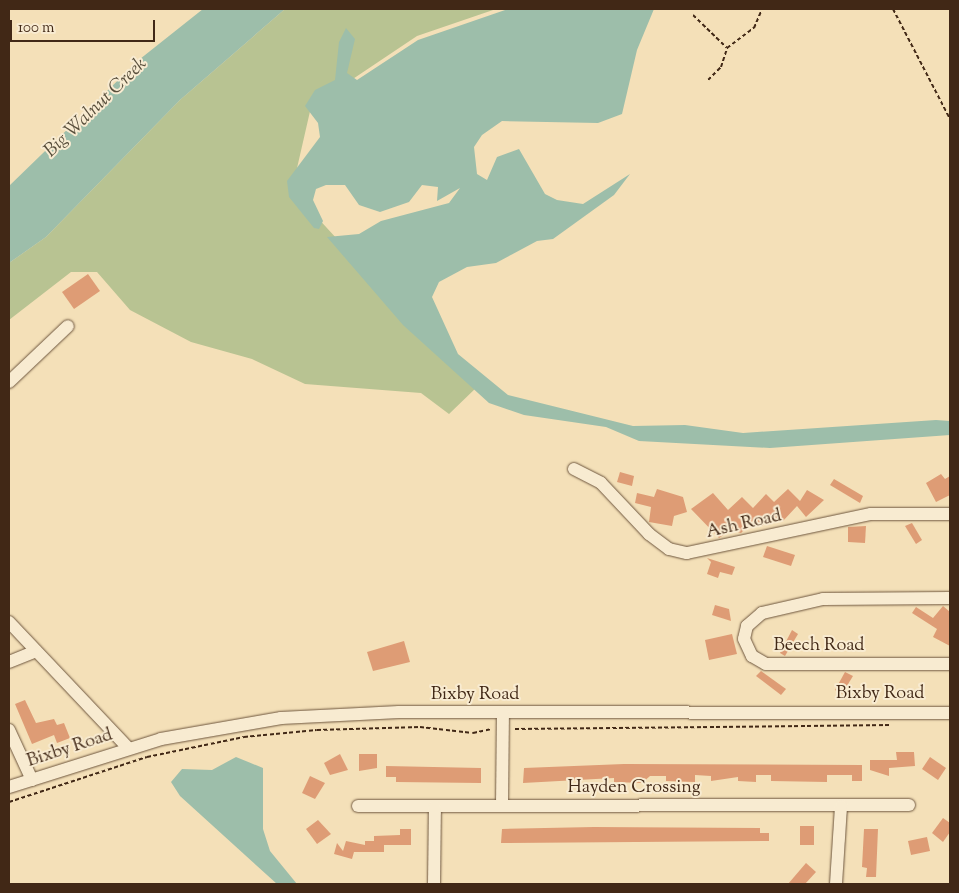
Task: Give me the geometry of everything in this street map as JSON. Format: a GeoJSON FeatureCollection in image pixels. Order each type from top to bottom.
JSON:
{"type":"FeatureCollection","features":[{"type":"Feature","properties":{"kind":"street"},"geometry":{"type":"LineString","coordinates":[[9,382],[68,326]]}},
{"type":"Feature","properties":{"kind":"street","name":"Ash Road"},"geometry":{"type":"LineString","coordinates":[[574,469],[601,484],[662,544],[687,553],[870,514],[950,514]]}},
{"type":"Feature","properties":{"kind":"street","name":"Beech Road"},"geometry":{"type":"LineString","coordinates":[[950,598],[823,599],[762,613],[747,626],[744,639],[752,656],[766,664],[950,664]]}},
{"type":"Feature","properties":{"kind":"street"},"geometry":{"type":"LineString","coordinates":[[9,622],[128,748]]}},
{"type":"Feature","properties":{"kind":"street"},"geometry":{"type":"LineString","coordinates":[[9,662],[36,651]]}},
{"type":"Feature","properties":{"kind":"street"},"geometry":{"type":"LineString","coordinates":[[502,805],[503,712]]}},
{"type":"Feature","properties":{"kind":"street","name":"Bixby Road"},"geometry":{"type":"LineString","coordinates":[[9,787],[128,748],[213,728],[281,718],[503,712],[950,713]]}},
{"type":"Feature","properties":{"kind":"street"},"geometry":{"type":"LineString","coordinates":[[9,730],[32,780]]}},
{"type":"Feature","properties":{"kind":"street","name":"Hayden Crossing"},"geometry":{"type":"LineString","coordinates":[[358,806],[909,805]]}},
{"type":"Feature","properties":{"kind":"street"},"geometry":{"type":"LineString","coordinates":[[836,884],[841,806]]}},
{"type":"Feature","properties":{"kind":"street"},"geometry":{"type":"LineString","coordinates":[[434,807],[434,884]]}},
{"type":"Feature","properties":{"kind":"path"},"geometry":{"type":"LineString","coordinates":[[708,80],[721,67],[728,48],[754,28],[762,9]]}},
{"type":"Feature","properties":{"kind":"path"},"geometry":{"type":"LineString","coordinates":[[892,9],[950,119]]}},
{"type":"Feature","properties":{"kind":"path"},"geometry":{"type":"LineString","coordinates":[[693,15],[728,48]]}},
{"type":"Feature","properties":{"kind":"path"},"geometry":{"type":"LineString","coordinates":[[9,802],[147,757],[244,737],[317,730],[420,727],[473,733],[503,728],[894,725]]}},
{"type":"Feature","properties":{"kind":"shaded area"},"geometry":{"type":"Polygon","coordinates":[[[285,9],[496,9],[417,36],[311,107],[292,190],[418,327],[478,386],[449,414],[421,393],[305,384],[252,359],[191,342],[130,310],[97,272],[71,272],[9,320],[9,263],[46,237],[180,100],[285,9]]]}},
{"type":"Feature","properties":{"kind":"water","name":"Big Walnut Creek"},"geometry":{"type":"Polygon","coordinates":[[[203,9],[285,9],[180,100],[46,237],[9,263],[9,186],[140,59],[203,9]]]}},
{"type":"Feature","properties":{"kind":"water"},"geometry":{"type":"Polygon","coordinates":[[[508,9],[654,9],[637,50],[622,114],[598,123],[502,121],[482,135],[474,147],[477,174],[487,180],[497,157],[519,149],[545,194],[557,200],[583,204],[630,174],[614,195],[553,239],[537,241],[496,263],[467,267],[439,282],[432,297],[458,354],[508,395],[633,426],[685,425],[743,433],[936,420],[950,421],[950,435],[770,448],[639,441],[606,427],[524,415],[489,403],[403,325],[327,237],[359,234],[381,221],[449,203],[460,188],[437,201],[438,187],[422,185],[409,202],[380,212],[359,205],[345,185],[326,185],[316,189],[313,200],[323,221],[319,229],[314,228],[289,197],[287,181],[320,137],[318,123],[305,106],[315,90],[335,80],[339,42],[346,28],[355,39],[347,73],[357,80],[418,40],[508,9]]]}},
{"type":"Feature","properties":{"kind":"water"},"geometry":{"type":"Polygon","coordinates":[[[236,757],[263,768],[263,829],[270,851],[297,884],[277,884],[180,796],[171,782],[182,769],[212,770],[236,757]]]}},
{"type":"Feature","properties":{"kind":"building"},"geometry":{"type":"Polygon","coordinates":[[[88,274],[100,291],[74,309],[62,292],[88,274]]]}},
{"type":"Feature","properties":{"kind":"building"},"geometry":{"type":"Polygon","coordinates":[[[620,472],[634,476],[632,486],[617,482],[620,472]]]}},
{"type":"Feature","properties":{"kind":"building"},"geometry":{"type":"Polygon","coordinates":[[[941,474],[945,479],[950,476],[950,495],[936,502],[926,483],[941,474]]]}},
{"type":"Feature","properties":{"kind":"building"},"geometry":{"type":"Polygon","coordinates":[[[834,479],[863,496],[860,503],[830,485],[834,479]]]}},
{"type":"Feature","properties":{"kind":"building"},"geometry":{"type":"Polygon","coordinates":[[[657,489],[683,497],[687,512],[674,516],[672,526],[649,522],[651,507],[635,503],[637,493],[654,497],[657,489]]]}},
{"type":"Feature","properties":{"kind":"building"},"geometry":{"type":"Polygon","coordinates":[[[788,489],[800,501],[807,490],[824,500],[806,517],[797,506],[783,521],[772,517],[762,526],[755,519],[741,533],[731,530],[719,538],[691,509],[713,493],[728,510],[742,497],[753,508],[766,494],[774,502],[788,489]]]}},
{"type":"Feature","properties":{"kind":"building"},"geometry":{"type":"Polygon","coordinates":[[[912,523],[922,540],[916,544],[905,526],[912,523]]]}},
{"type":"Feature","properties":{"kind":"building"},"geometry":{"type":"Polygon","coordinates":[[[866,526],[865,543],[848,542],[848,527],[866,526]]]}},
{"type":"Feature","properties":{"kind":"building"},"geometry":{"type":"Polygon","coordinates":[[[767,546],[795,555],[791,566],[763,557],[767,546]]]}},
{"type":"Feature","properties":{"kind":"building"},"geometry":{"type":"Polygon","coordinates":[[[707,558],[735,567],[732,575],[720,572],[718,578],[707,574],[711,562],[707,558]]]}},
{"type":"Feature","properties":{"kind":"building"},"geometry":{"type":"Polygon","coordinates":[[[715,605],[729,609],[731,621],[712,615],[715,605]]]}},
{"type":"Feature","properties":{"kind":"building"},"geometry":{"type":"Polygon","coordinates":[[[943,606],[950,612],[950,646],[933,637],[937,629],[912,613],[916,607],[933,618],[943,606]]]}},
{"type":"Feature","properties":{"kind":"building"},"geometry":{"type":"Polygon","coordinates":[[[792,630],[798,634],[785,656],[780,653],[792,630]]]}},
{"type":"Feature","properties":{"kind":"building"},"geometry":{"type":"Polygon","coordinates":[[[732,634],[737,654],[709,660],[705,640],[732,634]]]}},
{"type":"Feature","properties":{"kind":"building"},"geometry":{"type":"Polygon","coordinates":[[[404,641],[410,662],[373,671],[367,652],[404,641]]]}},
{"type":"Feature","properties":{"kind":"building"},"geometry":{"type":"Polygon","coordinates":[[[761,671],[786,689],[781,695],[756,676],[761,671]]]}},
{"type":"Feature","properties":{"kind":"building"},"geometry":{"type":"Polygon","coordinates":[[[845,672],[853,676],[842,694],[835,690],[845,672]]]}},
{"type":"Feature","properties":{"kind":"building"},"geometry":{"type":"Polygon","coordinates":[[[25,700],[36,723],[54,719],[57,725],[64,723],[70,738],[57,743],[54,735],[32,744],[15,704],[25,700]]]}},
{"type":"Feature","properties":{"kind":"building"},"geometry":{"type":"Polygon","coordinates":[[[896,752],[914,752],[915,766],[889,768],[889,776],[870,770],[870,760],[897,760],[896,752]]]}},
{"type":"Feature","properties":{"kind":"building"},"geometry":{"type":"Polygon","coordinates":[[[340,754],[348,770],[330,775],[324,763],[340,754]]]}},
{"type":"Feature","properties":{"kind":"building"},"geometry":{"type":"Polygon","coordinates":[[[359,754],[377,754],[377,768],[359,771],[359,754]]]}},
{"type":"Feature","properties":{"kind":"building"},"geometry":{"type":"Polygon","coordinates":[[[930,757],[946,768],[938,780],[922,769],[930,757]]]}},
{"type":"Feature","properties":{"kind":"building"},"geometry":{"type":"Polygon","coordinates":[[[624,764],[862,765],[862,781],[852,781],[852,775],[827,775],[827,782],[771,781],[771,775],[756,775],[756,782],[738,781],[738,777],[711,781],[711,776],[695,775],[695,782],[666,781],[666,776],[650,776],[642,783],[614,782],[614,778],[523,783],[524,768],[624,764]]]}},
{"type":"Feature","properties":{"kind":"building"},"geometry":{"type":"Polygon","coordinates":[[[386,766],[481,768],[481,783],[396,782],[396,777],[386,777],[386,766]]]}},
{"type":"Feature","properties":{"kind":"building"},"geometry":{"type":"Polygon","coordinates":[[[310,776],[325,783],[315,799],[302,793],[310,776]]]}},
{"type":"Feature","properties":{"kind":"building"},"geometry":{"type":"Polygon","coordinates":[[[943,818],[950,823],[950,832],[943,842],[932,833],[943,818]]]}},
{"type":"Feature","properties":{"kind":"building"},"geometry":{"type":"Polygon","coordinates":[[[318,820],[331,834],[317,844],[306,829],[318,820]]]}},
{"type":"Feature","properties":{"kind":"building"},"geometry":{"type":"Polygon","coordinates":[[[800,826],[814,826],[814,845],[800,845],[800,826]]]}},
{"type":"Feature","properties":{"kind":"building"},"geometry":{"type":"Polygon","coordinates":[[[594,827],[760,828],[760,833],[769,833],[769,841],[501,843],[502,829],[594,827]]]}},
{"type":"Feature","properties":{"kind":"building"},"geometry":{"type":"Polygon","coordinates":[[[400,829],[411,829],[411,845],[384,845],[384,852],[354,852],[352,859],[334,854],[337,843],[343,851],[346,841],[365,845],[365,841],[374,841],[374,836],[400,835],[400,829]]]}},
{"type":"Feature","properties":{"kind":"building"},"geometry":{"type":"Polygon","coordinates":[[[864,829],[878,829],[876,877],[866,877],[867,868],[862,867],[864,829]]]}},
{"type":"Feature","properties":{"kind":"building"},"geometry":{"type":"Polygon","coordinates":[[[927,837],[930,851],[911,855],[908,841],[927,837]]]}},
{"type":"Feature","properties":{"kind":"building"},"geometry":{"type":"Polygon","coordinates":[[[806,863],[816,872],[805,884],[788,884],[806,863]]]}}]}
